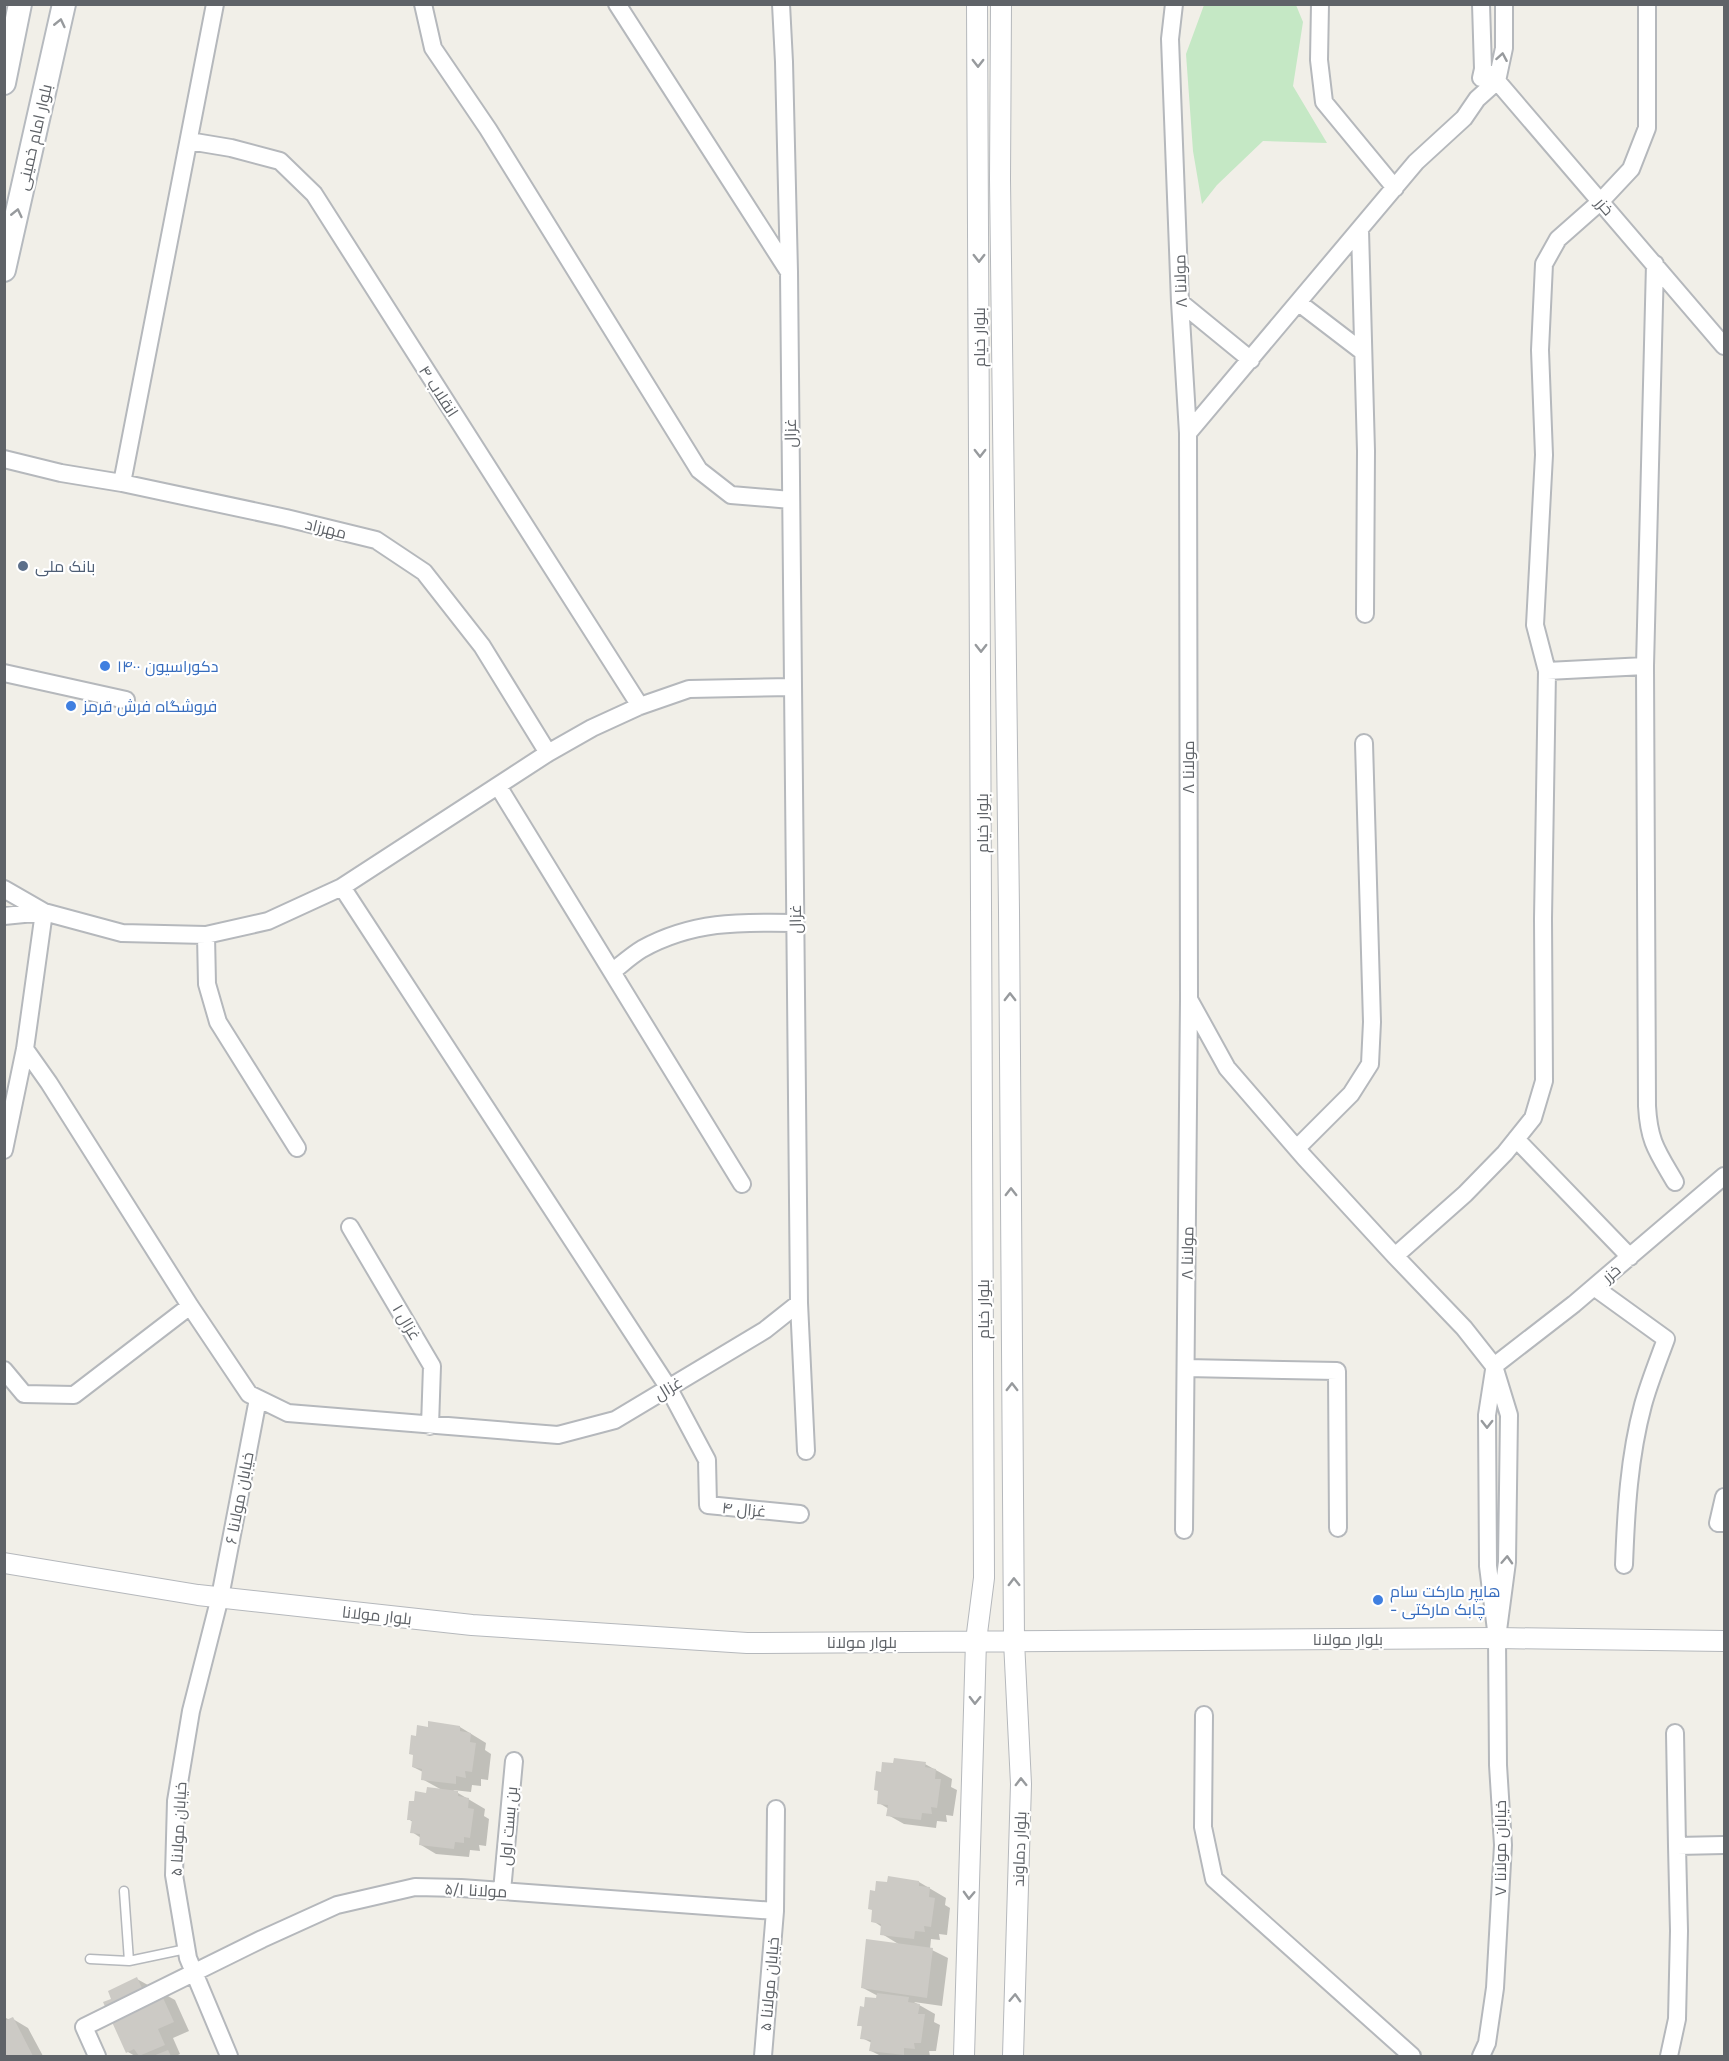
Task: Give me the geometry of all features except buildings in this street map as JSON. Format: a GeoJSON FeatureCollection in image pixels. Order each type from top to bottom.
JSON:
{"type":"FeatureCollection","features":[{"type":"Feature","properties":{"kind":"main road"},"geometry":{"type":"LineString","coordinates":[[4,83],[20,4]]}},
{"type":"Feature","properties":{"kind":"main road","name":"بلوار امام خمینی"},"geometry":{"type":"LineString","coordinates":[[4,270],[64,4]]}},
{"type":"Feature","properties":{"kind":"street"},"geometry":{"type":"LineString","coordinates":[[122,483],[215,4]]}},
{"type":"Feature","properties":{"kind":"street"},"geometry":{"type":"LineString","coordinates":[[423,4],[433,48],[488,129],[699,470],[731,495],[791,500]]}},
{"type":"Feature","properties":{"kind":"street"},"geometry":{"type":"LineString","coordinates":[[617,4],[789,272]]}},
{"type":"Feature","properties":{"kind":"street","name":"غزال"},"geometry":{"type":"LineString","coordinates":[[258,1399],[288,1413],[558,1435],[615,1420],[765,1330],[799,1303],[789,272],[781,4]]}},
{"type":"Feature","properties":{"kind":"street","name":"بلوار خیام"},"geometry":{"type":"LineString","coordinates":[[976,1641],[984,1578],[977,4]]}},
{"type":"Feature","properties":{"kind":"street","name":"بلوار خیام"},"geometry":{"type":"LineString","coordinates":[[1001,4],[1000,179],[1009,898],[1014,1641]]}},
{"type":"Feature","properties":{"kind":"street","name":"مولانا ۸"},"geometry":{"type":"LineString","coordinates":[[1174,4],[1170,39],[1180,302],[1188,433],[1189,1000],[1184,1530]]}},
{"type":"Feature","properties":{"kind":"street"},"geometry":{"type":"LineString","coordinates":[[1320,4],[1319,60],[1324,102],[1395,188]]}},
{"type":"Feature","properties":{"kind":"street"},"geometry":{"type":"LineString","coordinates":[[1477,99],[1483,69],[1481,4]]}},
{"type":"Feature","properties":{"kind":"street"},"geometry":{"type":"LineString","coordinates":[[1188,433],[1416,162],[1464,118],[1477,99],[1497,81],[1504,48],[1504,4]]}},
{"type":"Feature","properties":{"kind":"street"},"geometry":{"type":"LineString","coordinates":[[1395,1256],[1465,1194],[1505,1153],[1533,1118],[1544,1081],[1546,671],[1535,624],[1544,455],[1540,350],[1544,264],[1558,239],[1601,201],[1631,169],[1647,128],[1647,4]]}},
{"type":"Feature","properties":{"kind":"street","name":"خزر"},"geometry":{"type":"LineString","coordinates":[[1483,69],[1497,81],[1725,346]]}},
{"type":"Feature","properties":{"kind":"street","name":"انقلاب ۴"},"geometry":{"type":"LineString","coordinates":[[189,141],[231,148],[280,161],[314,194],[640,706]]}},
{"type":"Feature","properties":{"kind":"street"},"geometry":{"type":"LineString","coordinates":[[1360,230],[1366,451],[1365,614]]}},
{"type":"Feature","properties":{"kind":"street"},"geometry":{"type":"LineString","coordinates":[[1654,264],[1645,666],[1647,1106],[1648,1129],[1652,1142],[1675,1182]]}},
{"type":"Feature","properties":{"kind":"street"},"geometry":{"type":"LineString","coordinates":[[1180,302],[1251,360]]}},
{"type":"Feature","properties":{"kind":"street"},"geometry":{"type":"LineString","coordinates":[[1299,303],[1363,352]]}},
{"type":"Feature","properties":{"kind":"street","name":"مهرزاد"},"geometry":{"type":"LineString","coordinates":[[4,459],[376,540],[424,572],[482,646],[548,753]]}},
{"type":"Feature","properties":{"kind":"street"},"geometry":{"type":"LineString","coordinates":[[1546,671],[1645,666]]}},
{"type":"Feature","properties":{"kind":"street"},"geometry":{"type":"LineString","coordinates":[[4,673],[126,700]]}},
{"type":"Feature","properties":{"kind":"street"},"geometry":{"type":"LineString","coordinates":[[4,889],[44,912],[122,933],[206,935],[268,921],[342,887],[548,753],[592,728],[640,706],[689,689],[793,687]]}},
{"type":"Feature","properties":{"kind":"street"},"geometry":{"type":"LineString","coordinates":[[1297,1148],[1351,1094],[1370,1064],[1372,1022],[1364,743]]}},
{"type":"Feature","properties":{"kind":"street"},"geometry":{"type":"LineString","coordinates":[[498,786],[742,1184]]}},
{"type":"Feature","properties":{"kind":"street"},"geometry":{"type":"LineString","coordinates":[[342,887],[668,1387]]}},
{"type":"Feature","properties":{"kind":"street"},"geometry":{"type":"LineString","coordinates":[[4,916],[44,912]]}},
{"type":"Feature","properties":{"kind":"street"},"geometry":{"type":"LineString","coordinates":[[4,1150],[25,1049],[44,912]]}},
{"type":"Feature","properties":{"kind":"street"},"geometry":{"type":"LineString","coordinates":[[613,971],[641,950],[686,930],[737,922],[795,923]]}},
{"type":"Feature","properties":{"kind":"street"},"geometry":{"type":"LineString","coordinates":[[206,935],[207,984],[218,1022],[297,1148]]}},
{"type":"Feature","properties":{"kind":"street"},"geometry":{"type":"LineString","coordinates":[[1189,1000],[1227,1068],[1395,1256],[1464,1328],[1494,1366],[1487,1415],[1488,1566],[1497,1638]]}},
{"type":"Feature","properties":{"kind":"street"},"geometry":{"type":"LineString","coordinates":[[25,1049],[49,1083],[190,1306],[249,1394],[258,1399]]}},
{"type":"Feature","properties":{"kind":"street"},"geometry":{"type":"LineString","coordinates":[[1516,1139],[1630,1257]]}},
{"type":"Feature","properties":{"kind":"street","name":"خزر"},"geometry":{"type":"LineString","coordinates":[[1494,1366],[1594,1287],[1725,1176]]}},
{"type":"Feature","properties":{"kind":"street","name":"غزال ۱"},"geometry":{"type":"LineString","coordinates":[[350,1227],[432,1366],[430,1426]]}},
{"type":"Feature","properties":{"kind":"street"},"geometry":{"type":"LineString","coordinates":[[1594,1287],[1666,1339],[1643,1404],[1634,1448],[1626,1502],[1624,1565]]}},
{"type":"Feature","properties":{"kind":"street"},"geometry":{"type":"LineString","coordinates":[[799,1303],[807,1451]]}},
{"type":"Feature","properties":{"kind":"street"},"geometry":{"type":"LineString","coordinates":[[4,1370],[24,1394],[74,1395],[190,1306]]}},
{"type":"Feature","properties":{"kind":"street"},"geometry":{"type":"LineString","coordinates":[[1185,1368],[1337,1371],[1338,1528]]}},
{"type":"Feature","properties":{"kind":"street","name":"غزال ۴"},"geometry":{"type":"LineString","coordinates":[[668,1387],[707,1460],[708,1505],[800,1514]]}},
{"type":"Feature","properties":{"kind":"street","name":"خیابان مولانا ۶"},"geometry":{"type":"LineString","coordinates":[[220,1597],[258,1399]]}},
{"type":"Feature","properties":{"kind":"street"},"geometry":{"type":"LineString","coordinates":[[1721,1523],[1725,1497]]}},
{"type":"Feature","properties":{"kind":"street","name":"بلوار مولانا"},"geometry":{"type":"LineString","coordinates":[[4,1563],[220,1597],[472,1625],[747,1642],[1497,1638],[1725,1641]]}},
{"type":"Feature","properties":{"kind":"street","name":"خیابان مولانا ۵"},"geometry":{"type":"LineString","coordinates":[[220,1597],[191,1711],[176,1801],[174,1875],[186,1949],[229,2056]]}},
{"type":"Feature","properties":{"kind":"street","name":"خیابان مولانا ۷"},"geometry":{"type":"LineString","coordinates":[[1481,2056],[1487,2043],[1495,1988],[1503,1845],[1498,1765],[1497,1638]]}},
{"type":"Feature","properties":{"kind":"street"},"geometry":{"type":"LineString","coordinates":[[964,2056],[976,1641]]}},
{"type":"Feature","properties":{"kind":"street","name":"بلوار دماوند"},"geometry":{"type":"LineString","coordinates":[[1013,2056],[1021,1784],[1014,1641]]}},
{"type":"Feature","properties":{"kind":"street"},"geometry":{"type":"LineString","coordinates":[[1204,1715],[1203,1827],[1214,1880],[1412,2056]]}},
{"type":"Feature","properties":{"kind":"street"},"geometry":{"type":"LineString","coordinates":[[1669,2056],[1677,2019],[1679,1931],[1675,1733]]}},
{"type":"Feature","properties":{"kind":"street","name":"بن بست اول"},"geometry":{"type":"LineString","coordinates":[[502,1891],[514,1761]]}},
{"type":"Feature","properties":{"kind":"street","name":"خیابان مولانا ۵"},"geometry":{"type":"LineString","coordinates":[[763,2056],[775,1911],[776,1809]]}},
{"type":"Feature","properties":{"kind":"street"},"geometry":{"type":"LineString","coordinates":[[1677,1846],[1725,1845]]}},
{"type":"Feature","properties":{"kind":"street","name":"مولانا ۵/۱"},"geometry":{"type":"LineString","coordinates":[[97,2056],[84,2027],[337,1905],[415,1887],[775,1911]]}},
{"type":"Feature","properties":{"kind":"lane"},"geometry":{"type":"LineString","coordinates":[[124,1891],[129,1961]]}},
{"type":"Feature","properties":{"kind":"lane"},"geometry":{"type":"LineString","coordinates":[[90,1959],[129,1961],[186,1949]]}},
{"type":"Feature","properties":{"kind":"green space"},"geometry":{"type":"Polygon","coordinates":[[[1204,5],[1296,5],[1303,22],[1293,86],[1327,143],[1263,141],[1217,185],[1202,204],[1193,151],[1186,54],[1204,5]]]}},
{"type":"Feature","properties":{"kind":"place","name":"بانک ملی"},"geometry":{"type":"Point","coordinates":[23,566]}},
{"type":"Feature","properties":{"kind":"place","name":"دکوراسیون ۱۴۰۰"},"geometry":{"type":"Point","coordinates":[105,666]}},
{"type":"Feature","properties":{"kind":"place","name":"فروشگاه فرش قرمز"},"geometry":{"type":"Point","coordinates":[71,706]}},
{"type":"Feature","properties":{"kind":"place","name":"هایپر مارکت سام - چابک مارکتی"},"geometry":{"type":"Point","coordinates":[1378,1600]}}]}
